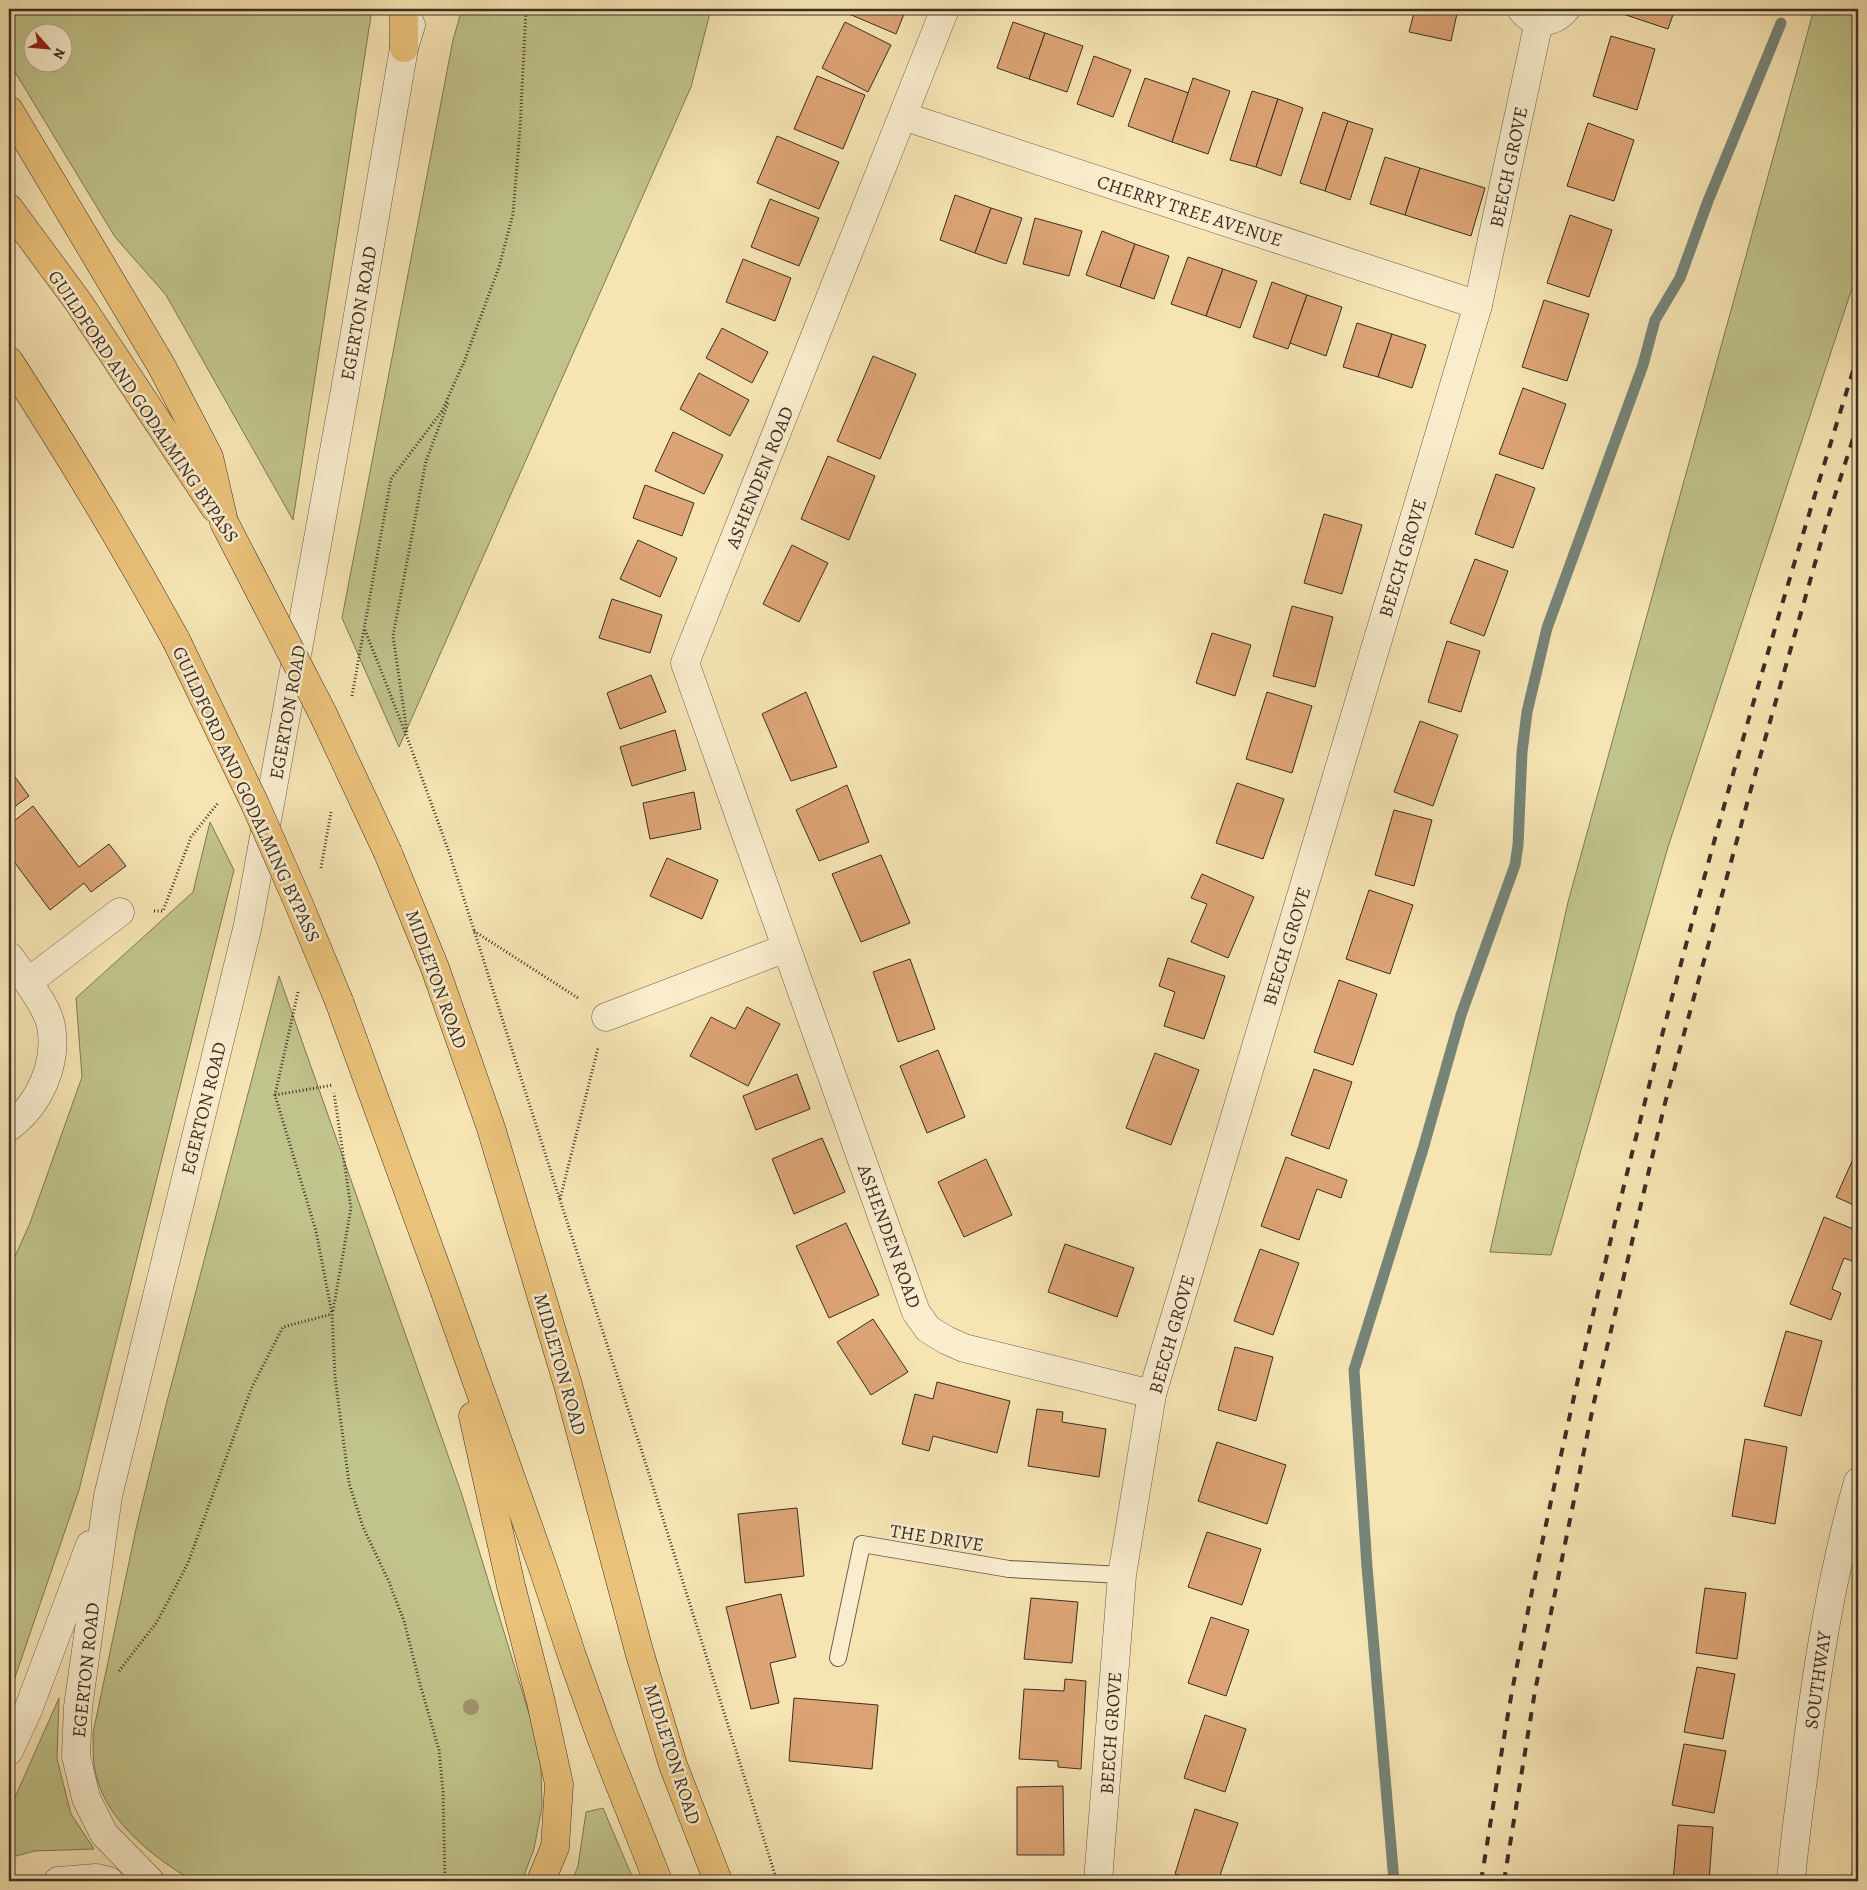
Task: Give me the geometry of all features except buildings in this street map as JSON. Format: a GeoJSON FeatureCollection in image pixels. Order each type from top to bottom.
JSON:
{"type":"FeatureCollection","features":[{"type":"Feature","properties":{"kind":"highway"},"geometry":{"type":"LineString","coordinates":[[404,9],[404,48]]}},
{"type":"Feature","properties":{"kind":"highway"},"geometry":{"type":"LineString","coordinates":[[9,110],[161,365],[210,456],[224,522]]}},
{"type":"Feature","properties":{"kind":"highway","name":"GUILDFORD AND GODALMING BYPASS"},"geometry":{"type":"LineString","coordinates":[[9,208],[79,303],[224,522],[319,705],[388,853]]}},
{"type":"Feature","properties":{"kind":"highway","name":"GUILDFORD AND GODALMING BYPASS"},"geometry":{"type":"LineString","coordinates":[[9,361],[61,441],[140,574],[176,640],[255,804],[339,1001],[445,1292]]}},
{"type":"Feature","properties":{"kind":"highway","name":"MIDLETON ROAD"},"geometry":{"type":"LineString","coordinates":[[388,853],[435,968],[491,1128],[568,1384],[604,1524],[670,1756],[718,1881]]}},
{"type":"Feature","properties":{"kind":"highway"},"geometry":{"type":"LineString","coordinates":[[445,1292],[511,1586],[541,1702],[559,1784],[556,1847],[542,1881]]}},
{"type":"Feature","properties":{"kind":"highway"},"geometry":{"type":"LineString","coordinates":[[445,1292],[602,1740],[658,1881]]}},
{"type":"Feature","properties":{"kind":"street","name":"EGERTON ROAD"},"geometry":{"type":"LineString","coordinates":[[150,1881],[104,1834],[86,1798],[76,1756],[78,1707],[108,1496],[248,925],[342,410],[404,48],[415,9]]}},
{"type":"Feature","properties":{"kind":"street","name":"ASHENDEN ROAD"},"geometry":{"type":"LineString","coordinates":[[945,9],[685,664],[916,1312],[928,1329],[964,1348],[1152,1394]]}},
{"type":"Feature","properties":{"kind":"street","name":"BEECH GROVE"},"geometry":{"type":"LineString","coordinates":[[1098,1881],[1122,1575],[1152,1394],[1478,304],[1530,15],[1555,19],[1566,9]]}},
{"type":"Feature","properties":{"kind":"street","name":"CHERRY TREE AVENUE"},"geometry":{"type":"LineString","coordinates":[[903,116],[1478,304]]}},
{"type":"Feature","properties":{"kind":"street"},"geometry":{"type":"LineString","coordinates":[[28,982],[120,912]]}},
{"type":"Feature","properties":{"kind":"street"},"geometry":{"type":"LineString","coordinates":[[606,1017],[786,948]]}},
{"type":"Feature","properties":{"kind":"street"},"geometry":{"type":"LineString","coordinates":[[9,956],[44,1007],[51,1026],[52,1054],[42,1089],[22,1117],[9,1127]]}},
{"type":"Feature","properties":{"kind":"street","name":"SOUTHWAY"},"geometry":{"type":"LineString","coordinates":[[1791,1881],[1812,1703],[1827,1612],[1858,1482]]}},
{"type":"Feature","properties":{"kind":"street","name":"EGERTON ROAD"},"geometry":{"type":"LineString","coordinates":[[9,1750],[28,1710],[108,1496]]}},
{"type":"Feature","properties":{"kind":"street"},"geometry":{"type":"LineString","coordinates":[[58,1881],[96,1878],[109,1881]]}},
{"type":"Feature","properties":{"kind":"lane","name":"THE DRIVE"},"geometry":{"type":"LineString","coordinates":[[838,1658],[862,1544],[1009,1569],[1122,1575]]}},
{"type":"Feature","properties":{"kind":"path"},"geometry":{"type":"LineString","coordinates":[[407,737],[393,636],[426,461],[499,267],[513,214],[520,130],[526,9]]}},
{"type":"Feature","properties":{"kind":"path"},"geometry":{"type":"LineString","coordinates":[[463,364],[442,411],[391,479],[364,630],[407,737],[449,852],[644,1455],[777,1881]]}},
{"type":"Feature","properties":{"kind":"path"},"geometry":{"type":"LineString","coordinates":[[120,912],[164,911],[191,837],[220,800]]}},
{"type":"Feature","properties":{"kind":"path"},"geometry":{"type":"LineString","coordinates":[[474,930],[606,1017],[560,1200]]}},
{"type":"Feature","properties":{"kind":"path"},"geometry":{"type":"LineString","coordinates":[[297,996],[275,1095],[316,1231],[332,1314],[335,1377],[349,1483],[363,1527],[404,1622],[440,1750],[445,1881]]}},
{"type":"Feature","properties":{"kind":"path"},"geometry":{"type":"LineString","coordinates":[[275,1095],[333,1084],[351,1208],[332,1314]]}},
{"type":"Feature","properties":{"kind":"path"},"geometry":{"type":"LineString","coordinates":[[114,1677],[157,1622],[188,1562],[251,1389],[283,1327],[332,1314]]}},
{"type":"Feature","properties":{"kind":"green space"},"geometry":{"type":"Polygon","coordinates":[[[9,9],[372,9],[293,520],[166,295],[115,237],[9,62],[9,9]]]}},
{"type":"Feature","properties":{"kind":"green space"},"geometry":{"type":"Polygon","coordinates":[[[462,9],[711,9],[691,87],[399,747],[342,618],[453,40],[462,9]]]}},
{"type":"Feature","properties":{"kind":"green space"},"geometry":{"type":"Polygon","coordinates":[[[1814,9],[1858,9],[1858,270],[1668,847],[1551,1255],[1490,1252],[1568,902],[1814,9]]]}},
{"type":"Feature","properties":{"kind":"green space"},"geometry":{"type":"Polygon","coordinates":[[[210,822],[234,870],[79,1490],[9,1695],[9,1270],[30,1223],[82,1077],[76,998],[193,892],[210,822]]]}},
{"type":"Feature","properties":{"kind":"green space"},"geometry":{"type":"Polygon","coordinates":[[[279,976],[461,1492],[531,1720],[541,1767],[542,1807],[534,1849],[522,1881],[193,1881],[160,1859],[130,1833],[106,1801],[99,1783],[94,1764],[93,1733],[136,1529],[166,1405],[279,976]]]}},
{"type":"Feature","properties":{"kind":"green space"},"geometry":{"type":"Polygon","coordinates":[[[59,1698],[57,1759],[71,1814],[94,1849],[34,1851],[9,1858],[9,1811],[59,1698]]]}},
{"type":"Feature","properties":{"kind":"green space"},"geometry":{"type":"Polygon","coordinates":[[[603,1808],[634,1881],[572,1881],[578,1866],[586,1812],[603,1808]]]}},
{"type":"Feature","properties":{"kind":"waterway"},"geometry":{"type":"LineString","coordinates":[[1394,1881],[1367,1567],[1354,1370],[1423,1149],[1461,1015],[1515,865],[1518,845],[1522,752],[1527,712],[1547,628],[1643,365],[1655,320],[1680,278],[1708,201],[1781,23]]}},
{"type":"Feature","properties":{"kind":"railway"},"geometry":{"type":"LineString","coordinates":[[1481,1881],[1504,1735],[1547,1518],[1625,1183],[1667,1016],[1712,850],[1807,519],[1858,355]]}},
{"type":"Feature","properties":{"kind":"railway"},"geometry":{"type":"LineString","coordinates":[[1504,1881],[1535,1691],[1594,1402],[1665,1103],[1754,778],[1829,514],[1858,423]]}}]}
